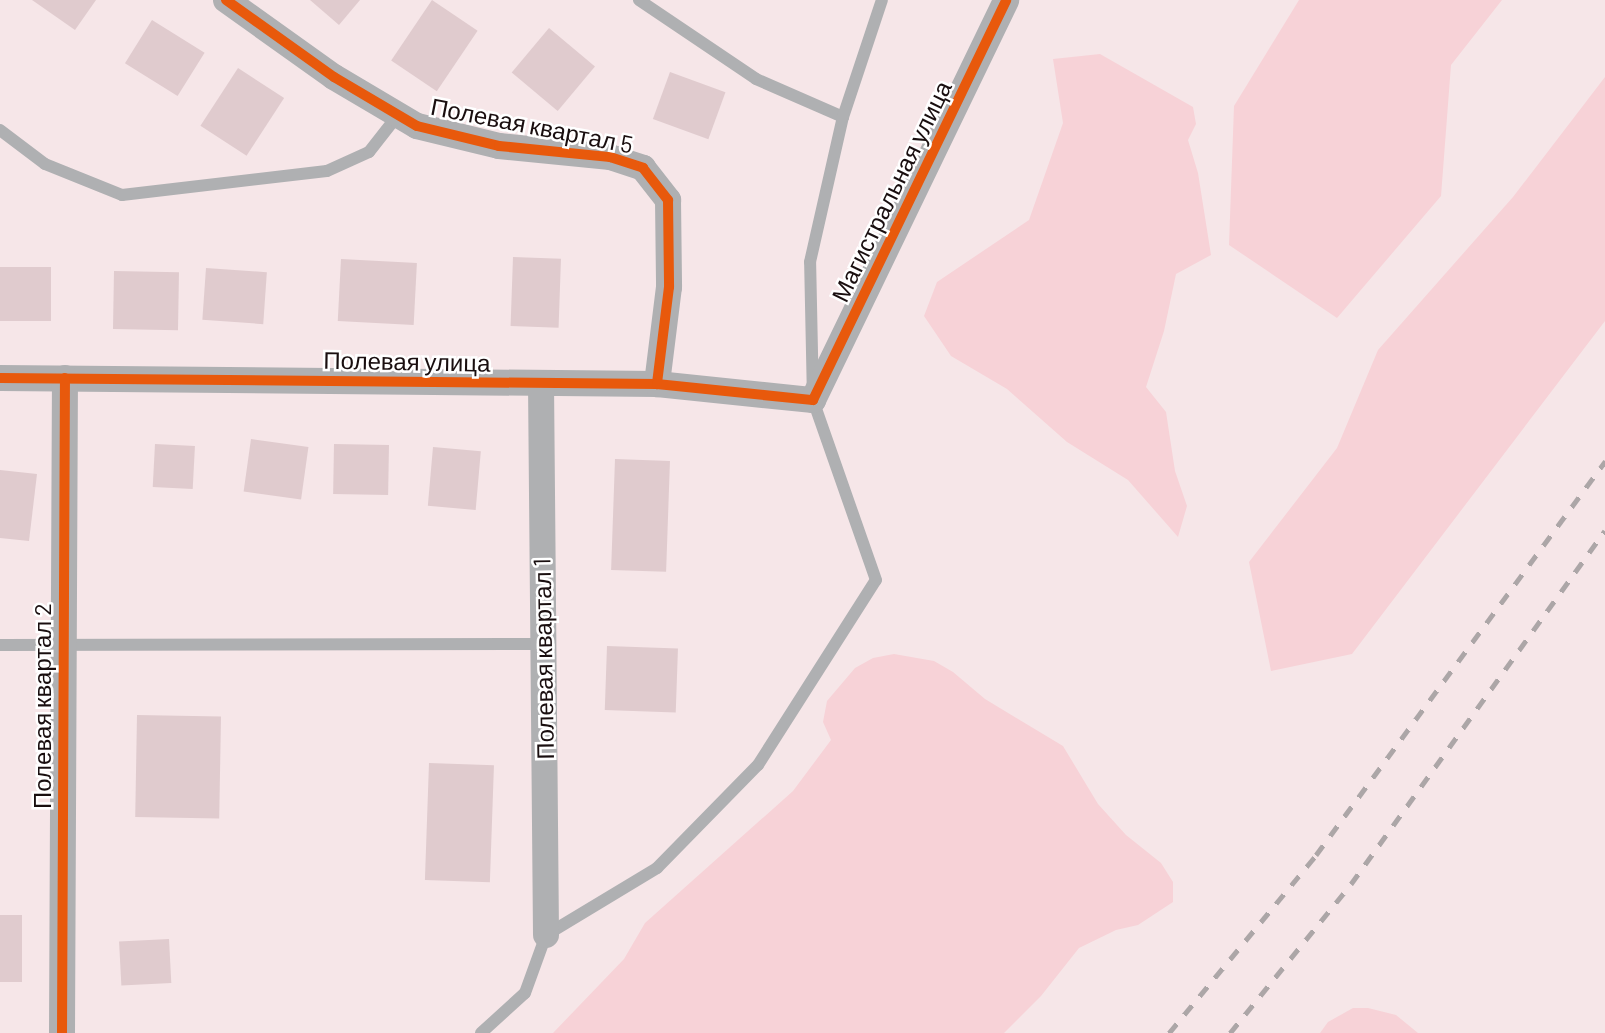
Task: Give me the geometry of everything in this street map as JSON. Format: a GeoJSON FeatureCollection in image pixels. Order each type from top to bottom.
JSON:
{"type":"FeatureCollection","features":[{"type":"Feature","properties":{"kind":"street","name":"Полевая квартал 5"},"geometry":{"type":"LineString","coordinates":[[226,0],[334,77],[417,126],[499,146],[610,157],[643,168],[668,200],[669,287],[657,384]]}},
{"type":"Feature","properties":{"kind":"street","name":"Магистральная улица"},"geometry":{"type":"LineString","coordinates":[[813,400],[1006,0]]}},
{"type":"Feature","properties":{"kind":"street","name":"Полевая улица"},"geometry":{"type":"LineString","coordinates":[[0,378],[657,384],[813,400]]}},
{"type":"Feature","properties":{"kind":"street","name":"Полевая квартал 2"},"geometry":{"type":"LineString","coordinates":[[62,1033],[65,378]]}},
{"type":"Feature","properties":{"kind":"street","name":"Полевая квартал 1"},"geometry":{"type":"LineString","coordinates":[[541,383],[546,934]]}},
{"type":"Feature","properties":{"kind":"lane"},"geometry":{"type":"LineString","coordinates":[[639,0],[756,79],[843,117]]}},
{"type":"Feature","properties":{"kind":"lane"},"geometry":{"type":"LineString","coordinates":[[481,1033],[525,993],[546,934],[657,868],[758,765],[876,580],[813,400],[810,262],[843,117],[882,0]]}},
{"type":"Feature","properties":{"kind":"lane"},"geometry":{"type":"LineString","coordinates":[[0,130],[45,164],[122,195],[327,171],[369,152],[398,115]]}},
{"type":"Feature","properties":{"kind":"lane"},"geometry":{"type":"LineString","coordinates":[[0,645],[543,644]]}},
{"type":"Feature","properties":{"kind":"shaded area"},"geometry":{"type":"Polygon","coordinates":[[[1299,0],[1502,0],[1451,65],[1441,196],[1337,318],[1229,245],[1234,106],[1299,0]]]}},
{"type":"Feature","properties":{"kind":"shaded area"},"geometry":{"type":"Polygon","coordinates":[[[1100,54],[1193,107],[1196,124],[1188,140],[1198,173],[1211,255],[1176,274],[1164,331],[1146,387],[1166,412],[1175,471],[1187,506],[1178,537],[1128,480],[1067,442],[1007,389],[951,356],[924,316],[937,282],[1029,220],[1063,123],[1053,59],[1100,54]]]}},
{"type":"Feature","properties":{"kind":"shaded area"},"geometry":{"type":"Polygon","coordinates":[[[1605,77],[1605,321],[1352,654],[1271,671],[1249,562],[1337,448],[1378,350],[1513,197],[1605,77]]]}},
{"type":"Feature","properties":{"kind":"shaded area"},"geometry":{"type":"Polygon","coordinates":[[[894,654],[934,661],[953,672],[985,699],[1063,746],[1098,804],[1126,835],[1161,863],[1173,882],[1173,902],[1138,925],[1116,930],[1079,948],[1041,996],[1004,1033],[553,1033],[624,959],[645,923],[793,791],[831,740],[823,722],[827,701],[855,668],[873,658],[894,654]]]}},
{"type":"Feature","properties":{"kind":"shaded area"},"geometry":{"type":"Polygon","coordinates":[[[1353,1008],[1368,1008],[1396,1015],[1418,1033],[1320,1033],[1328,1022],[1353,1008]]]}},
{"type":"Feature","properties":{"kind":"building"},"geometry":{"type":"Polygon","coordinates":[[[32,0],[96,0],[75,30],[32,0]]]}},
{"type":"Feature","properties":{"kind":"building"},"geometry":{"type":"Polygon","coordinates":[[[310,0],[360,0],[339,25],[310,0]]]}},
{"type":"Feature","properties":{"kind":"building"},"geometry":{"type":"Polygon","coordinates":[[[432,0],[478,31],[437,91],[391,61],[432,0]]]}},
{"type":"Feature","properties":{"kind":"building"},"geometry":{"type":"Polygon","coordinates":[[[152,20],[205,53],[178,96],[125,63],[152,20]]]}},
{"type":"Feature","properties":{"kind":"building"},"geometry":{"type":"Polygon","coordinates":[[[549,28],[595,67],[558,111],[512,72],[549,28]]]}},
{"type":"Feature","properties":{"kind":"building"},"geometry":{"type":"Polygon","coordinates":[[[238,68],[284,98],[247,156],[200,126],[238,68]]]}},
{"type":"Feature","properties":{"kind":"building"},"geometry":{"type":"Polygon","coordinates":[[[670,72],[725,92],[708,139],[653,119],[670,72]]]}},
{"type":"Feature","properties":{"kind":"building"},"geometry":{"type":"Polygon","coordinates":[[[513,257],[561,259],[559,328],[511,326],[513,257]]]}},
{"type":"Feature","properties":{"kind":"building"},"geometry":{"type":"Polygon","coordinates":[[[341,259],[417,263],[414,325],[338,321],[341,259]]]}},
{"type":"Feature","properties":{"kind":"building"},"geometry":{"type":"Polygon","coordinates":[[[0,267],[51,267],[51,321],[0,321],[0,267]]]}},
{"type":"Feature","properties":{"kind":"building"},"geometry":{"type":"Polygon","coordinates":[[[206,268],[267,272],[263,324],[202,320],[206,268]]]}},
{"type":"Feature","properties":{"kind":"building"},"geometry":{"type":"Polygon","coordinates":[[[114,271],[179,272],[178,330],[113,329],[114,271]]]}},
{"type":"Feature","properties":{"kind":"building"},"geometry":{"type":"Polygon","coordinates":[[[251,439],[308,447],[301,500],[244,491],[251,439]]]}},
{"type":"Feature","properties":{"kind":"building"},"geometry":{"type":"Polygon","coordinates":[[[155,444],[195,446],[193,489],[153,487],[155,444]]]}},
{"type":"Feature","properties":{"kind":"building"},"geometry":{"type":"Polygon","coordinates":[[[334,444],[389,445],[388,495],[333,494],[334,444]]]}},
{"type":"Feature","properties":{"kind":"building"},"geometry":{"type":"Polygon","coordinates":[[[433,447],[481,451],[476,510],[428,506],[433,447]]]}},
{"type":"Feature","properties":{"kind":"building"},"geometry":{"type":"Polygon","coordinates":[[[615,459],[670,461],[666,572],[611,570],[615,459]]]}},
{"type":"Feature","properties":{"kind":"building"},"geometry":{"type":"Polygon","coordinates":[[[0,470],[37,474],[29,541],[0,538],[0,470]]]}},
{"type":"Feature","properties":{"kind":"building"},"geometry":{"type":"Polygon","coordinates":[[[607,646],[678,648],[676,712],[605,710],[607,646]]]}},
{"type":"Feature","properties":{"kind":"building"},"geometry":{"type":"Polygon","coordinates":[[[137,715],[221,716],[219,818],[135,817],[137,715]]]}},
{"type":"Feature","properties":{"kind":"building"},"geometry":{"type":"Polygon","coordinates":[[[429,763],[494,765],[490,882],[425,880],[429,763]]]}},
{"type":"Feature","properties":{"kind":"building"},"geometry":{"type":"Polygon","coordinates":[[[0,915],[22,915],[22,982],[0,982],[0,915]]]}},
{"type":"Feature","properties":{"kind":"building"},"geometry":{"type":"Polygon","coordinates":[[[169,939],[171,983],[121,986],[119,942],[169,939]]]}},
{"type":"Feature","properties":{"kind":"railway"},"geometry":{"type":"LineString","coordinates":[[1169,1033],[1316,855],[1605,461]]}},
{"type":"Feature","properties":{"kind":"railway"},"geometry":{"type":"LineString","coordinates":[[1230,1033],[1351,884],[1605,531]]}},
{"type":"Feature","properties":{"kind":"cycle path"},"geometry":{"type":"LineString","coordinates":[[226,0],[334,77],[417,126],[499,146],[610,157],[643,168],[668,200],[669,287],[657,384]]}},
{"type":"Feature","properties":{"kind":"cycle path"},"geometry":{"type":"LineString","coordinates":[[0,378],[657,384],[813,400],[1006,0]]}},
{"type":"Feature","properties":{"kind":"cycle path"},"geometry":{"type":"LineString","coordinates":[[62,1033],[65,378]]}}]}
